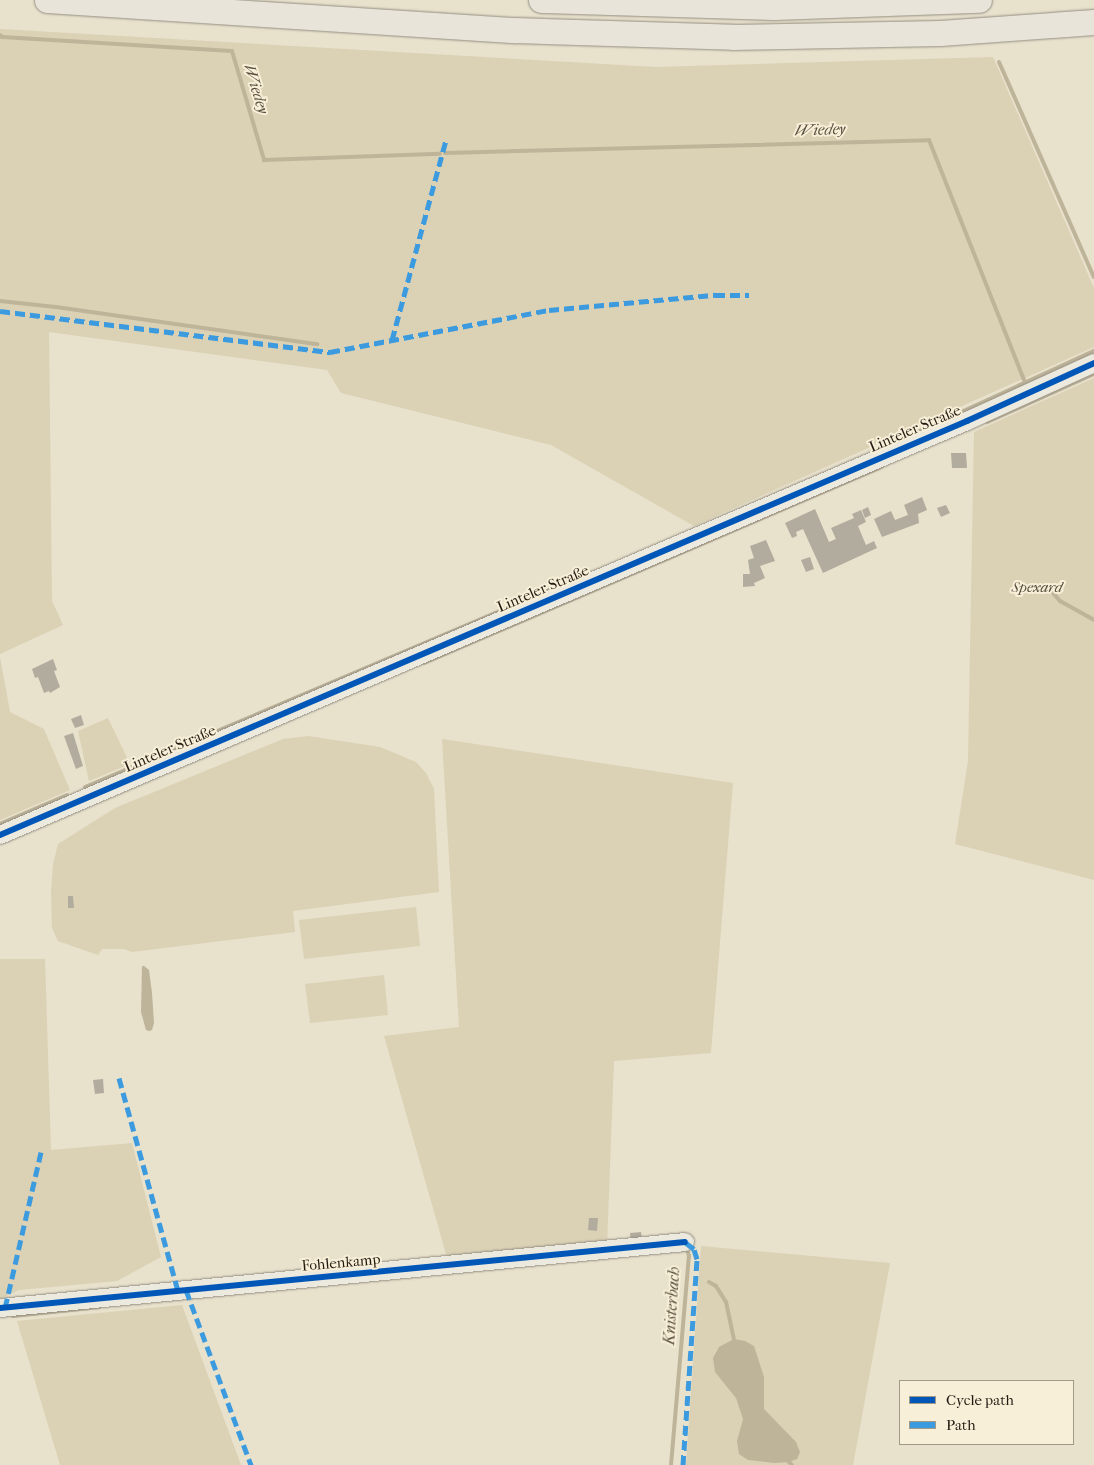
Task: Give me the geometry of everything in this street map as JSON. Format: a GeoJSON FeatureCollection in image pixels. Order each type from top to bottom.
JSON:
{"type":"FeatureCollection","features":[{"type":"Feature","properties":{"kind":"highway"},"geometry":{"type":"LineString","coordinates":[[48,0],[515,30],[724,37],[940,33],[1094,22]]}},
{"type":"Feature","properties":{"kind":"highway"},"geometry":{"type":"LineString","coordinates":[[541,0],[774,7],[980,0]]}},
{"type":"Feature","properties":{"kind":"street","name":"Linteler Straße"},"geometry":{"type":"LineString","coordinates":[[0,835],[967,421],[1094,363]]}},
{"type":"Feature","properties":{"kind":"street","name":"Fohlenkamp"},"geometry":{"type":"LineString","coordinates":[[0,1308],[685,1242]]}},
{"type":"Feature","properties":{"kind":"green space"},"geometry":{"type":"Polygon","coordinates":[[[0,29],[656,67],[993,57],[1094,288],[1094,347],[694,526],[551,445],[341,393],[327,370],[49,332],[52,601],[63,625],[0,654],[0,29]]]}},
{"type":"Feature","properties":{"kind":"green space","name":"Spexard"},"geometry":{"type":"Polygon","coordinates":[[[1094,378],[1094,880],[955,844],[968,761],[974,432],[1094,378]]]}},
{"type":"Feature","properties":{"kind":"green space"},"geometry":{"type":"Polygon","coordinates":[[[0,657],[10,712],[44,729],[70,790],[0,820],[0,657]]]}},
{"type":"Feature","properties":{"kind":"green space"},"geometry":{"type":"Polygon","coordinates":[[[108,718],[130,764],[89,781],[78,731],[108,718]]]}},
{"type":"Feature","properties":{"kind":"green space"},"geometry":{"type":"Polygon","coordinates":[[[308,736],[380,747],[416,762],[426,773],[434,789],[439,892],[293,911],[295,932],[132,952],[124,949],[102,949],[98,955],[58,941],[52,928],[51,893],[53,864],[58,844],[115,808],[283,739],[308,736]]]}},
{"type":"Feature","properties":{"kind":"green space"},"geometry":{"type":"Polygon","coordinates":[[[442,739],[733,783],[711,1053],[614,1061],[607,1246],[448,1261],[384,1036],[459,1027],[442,739]]]}},
{"type":"Feature","properties":{"kind":"green space"},"geometry":{"type":"Polygon","coordinates":[[[416,907],[420,946],[304,959],[299,920],[416,907]]]}},
{"type":"Feature","properties":{"kind":"green space"},"geometry":{"type":"Polygon","coordinates":[[[0,959],[45,959],[51,1150],[132,1143],[161,1257],[117,1281],[19,1290],[0,1299],[0,959]]]}},
{"type":"Feature","properties":{"kind":"green space"},"geometry":{"type":"Polygon","coordinates":[[[384,975],[388,1015],[310,1023],[305,984],[384,975]]]}},
{"type":"Feature","properties":{"kind":"green space"},"geometry":{"type":"Polygon","coordinates":[[[701,1246],[890,1263],[853,1465],[686,1465],[701,1246]]]}},
{"type":"Feature","properties":{"kind":"green space"},"geometry":{"type":"Polygon","coordinates":[[[182,1305],[241,1465],[60,1465],[17,1321],[182,1305]]]}},
{"type":"Feature","properties":{"kind":"shaded area"},"geometry":{"type":"Polygon","coordinates":[[[142,966],[149,970],[152,993],[154,1023],[152,1030],[149,1031],[146,1030],[141,1012],[142,966]]]}},
{"type":"Feature","properties":{"kind":"shaded area"},"geometry":{"type":"Polygon","coordinates":[[[734,1339],[745,1341],[754,1346],[764,1377],[764,1409],[796,1442],[800,1452],[797,1459],[789,1462],[774,1463],[748,1460],[739,1454],[737,1441],[743,1419],[736,1398],[715,1372],[713,1358],[719,1347],[734,1339]]]}},
{"type":"Feature","properties":{"kind":"building"},"geometry":{"type":"Polygon","coordinates":[[[951,453],[966,453],[967,468],[952,468],[951,453]]]}},
{"type":"Feature","properties":{"kind":"building"},"geometry":{"type":"Polygon","coordinates":[[[922,497],[927,510],[918,514],[919,523],[882,537],[874,519],[891,511],[895,520],[908,515],[904,505],[922,497]]]}},
{"type":"Feature","properties":{"kind":"building"},"geometry":{"type":"Polygon","coordinates":[[[946,505],[950,513],[941,517],[937,508],[946,505]]]}},
{"type":"Feature","properties":{"kind":"building"},"geometry":{"type":"Polygon","coordinates":[[[868,507],[871,515],[865,518],[862,510],[868,507]]]}},
{"type":"Feature","properties":{"kind":"building"},"geometry":{"type":"Polygon","coordinates":[[[815,509],[829,542],[836,539],[831,528],[854,518],[852,514],[861,510],[866,522],[858,526],[863,538],[866,545],[874,541],[877,548],[823,573],[803,529],[796,532],[797,536],[792,538],[785,523],[815,509]]]}},
{"type":"Feature","properties":{"kind":"building"},"geometry":{"type":"Polygon","coordinates":[[[766,540],[775,561],[760,566],[765,578],[754,583],[755,586],[743,587],[743,574],[750,574],[748,560],[754,558],[750,546],[766,540]]]}},
{"type":"Feature","properties":{"kind":"building"},"geometry":{"type":"Polygon","coordinates":[[[810,557],[814,569],[806,572],[801,560],[810,557]]]}},
{"type":"Feature","properties":{"kind":"building"},"geometry":{"type":"Polygon","coordinates":[[[53,659],[57,670],[54,671],[60,687],[50,693],[49,691],[44,693],[38,677],[35,678],[32,669],[53,659]]]}},
{"type":"Feature","properties":{"kind":"building"},"geometry":{"type":"Polygon","coordinates":[[[81,715],[84,725],[75,728],[71,719],[81,715]]]}},
{"type":"Feature","properties":{"kind":"building"},"geometry":{"type":"Polygon","coordinates":[[[73,733],[83,766],[76,769],[64,736],[73,733]]]}},
{"type":"Feature","properties":{"kind":"building"},"geometry":{"type":"Polygon","coordinates":[[[68,896],[73,896],[74,908],[68,908],[68,896]]]}},
{"type":"Feature","properties":{"kind":"building"},"geometry":{"type":"Polygon","coordinates":[[[103,1079],[104,1093],[95,1094],[93,1080],[103,1079]]]}},
{"type":"Feature","properties":{"kind":"building"},"geometry":{"type":"Polygon","coordinates":[[[589,1218],[598,1218],[597,1231],[588,1230],[589,1218]]]}},
{"type":"Feature","properties":{"kind":"building"},"geometry":{"type":"Polygon","coordinates":[[[641,1232],[642,1240],[631,1241],[630,1233],[641,1232]]]}},
{"type":"Feature","properties":{"kind":"waterway","name":"Wiedey"},"geometry":{"type":"LineString","coordinates":[[0,35],[2,37],[232,51],[264,160],[440,154]]}},
{"type":"Feature","properties":{"kind":"waterway"},"geometry":{"type":"LineString","coordinates":[[999,62],[1094,277]]}},
{"type":"Feature","properties":{"kind":"waterway","name":"Wiedey"},"geometry":{"type":"LineString","coordinates":[[445,153],[929,140],[1026,385]]}},
{"type":"Feature","properties":{"kind":"waterway"},"geometry":{"type":"LineString","coordinates":[[0,301],[56,307],[317,344]]}},
{"type":"Feature","properties":{"kind":"waterway"},"geometry":{"type":"LineString","coordinates":[[885,447],[1094,351]]}},
{"type":"Feature","properties":{"kind":"waterway","name":"Wiedey"},"geometry":{"type":"LineString","coordinates":[[987,422],[1094,374]]}},
{"type":"Feature","properties":{"kind":"waterway"},"geometry":{"type":"LineString","coordinates":[[424,663],[882,467]]}},
{"type":"Feature","properties":{"kind":"waterway"},"geometry":{"type":"LineString","coordinates":[[85,787],[550,590]]}},
{"type":"Feature","properties":{"kind":"waterway"},"geometry":{"type":"LineString","coordinates":[[1053,593],[1060,601],[1094,620]]}},
{"type":"Feature","properties":{"kind":"waterway"},"geometry":{"type":"LineString","coordinates":[[0,824],[67,795]]}},
{"type":"Feature","properties":{"kind":"waterway","name":"Knisterbach"},"geometry":{"type":"LineString","coordinates":[[671,1465],[689,1256],[687,1250],[682,1249]]}},
{"type":"Feature","properties":{"kind":"waterway"},"geometry":{"type":"LineString","coordinates":[[709,1282],[716,1286],[726,1302],[734,1339]]}},
{"type":"Feature","properties":{"kind":"waterway","name":"Knisterbach"},"geometry":{"type":"LineString","coordinates":[[13,1316],[100,1307]]}},
{"type":"Feature","properties":{"kind":"waterway"},"geometry":{"type":"LineString","coordinates":[[789,1462],[792,1465]]}},
{"type":"Feature","properties":{"kind":"marked path"},"geometry":{"type":"LineString","coordinates":[[392,340],[446,140]]}},
{"type":"Feature","properties":{"kind":"marked path"},"geometry":{"type":"LineString","coordinates":[[0,311],[330,352],[549,310],[715,295],[749,295]]}},
{"type":"Feature","properties":{"kind":"marked path"},"geometry":{"type":"LineString","coordinates":[[119,1078],[178,1291]]}},
{"type":"Feature","properties":{"kind":"marked path"},"geometry":{"type":"LineString","coordinates":[[5,1308],[42,1148]]}},
{"type":"Feature","properties":{"kind":"marked path"},"geometry":{"type":"LineString","coordinates":[[683,1465],[697,1259],[694,1249],[685,1242]]}},
{"type":"Feature","properties":{"kind":"marked path"},"geometry":{"type":"LineString","coordinates":[[186,1290],[251,1465]]}},
{"type":"Feature","properties":{"kind":"cycle path"},"geometry":{"type":"LineString","coordinates":[[0,835],[967,421],[1094,363]]}},
{"type":"Feature","properties":{"kind":"cycle path"},"geometry":{"type":"LineString","coordinates":[[0,1308],[685,1242]]}}]}
